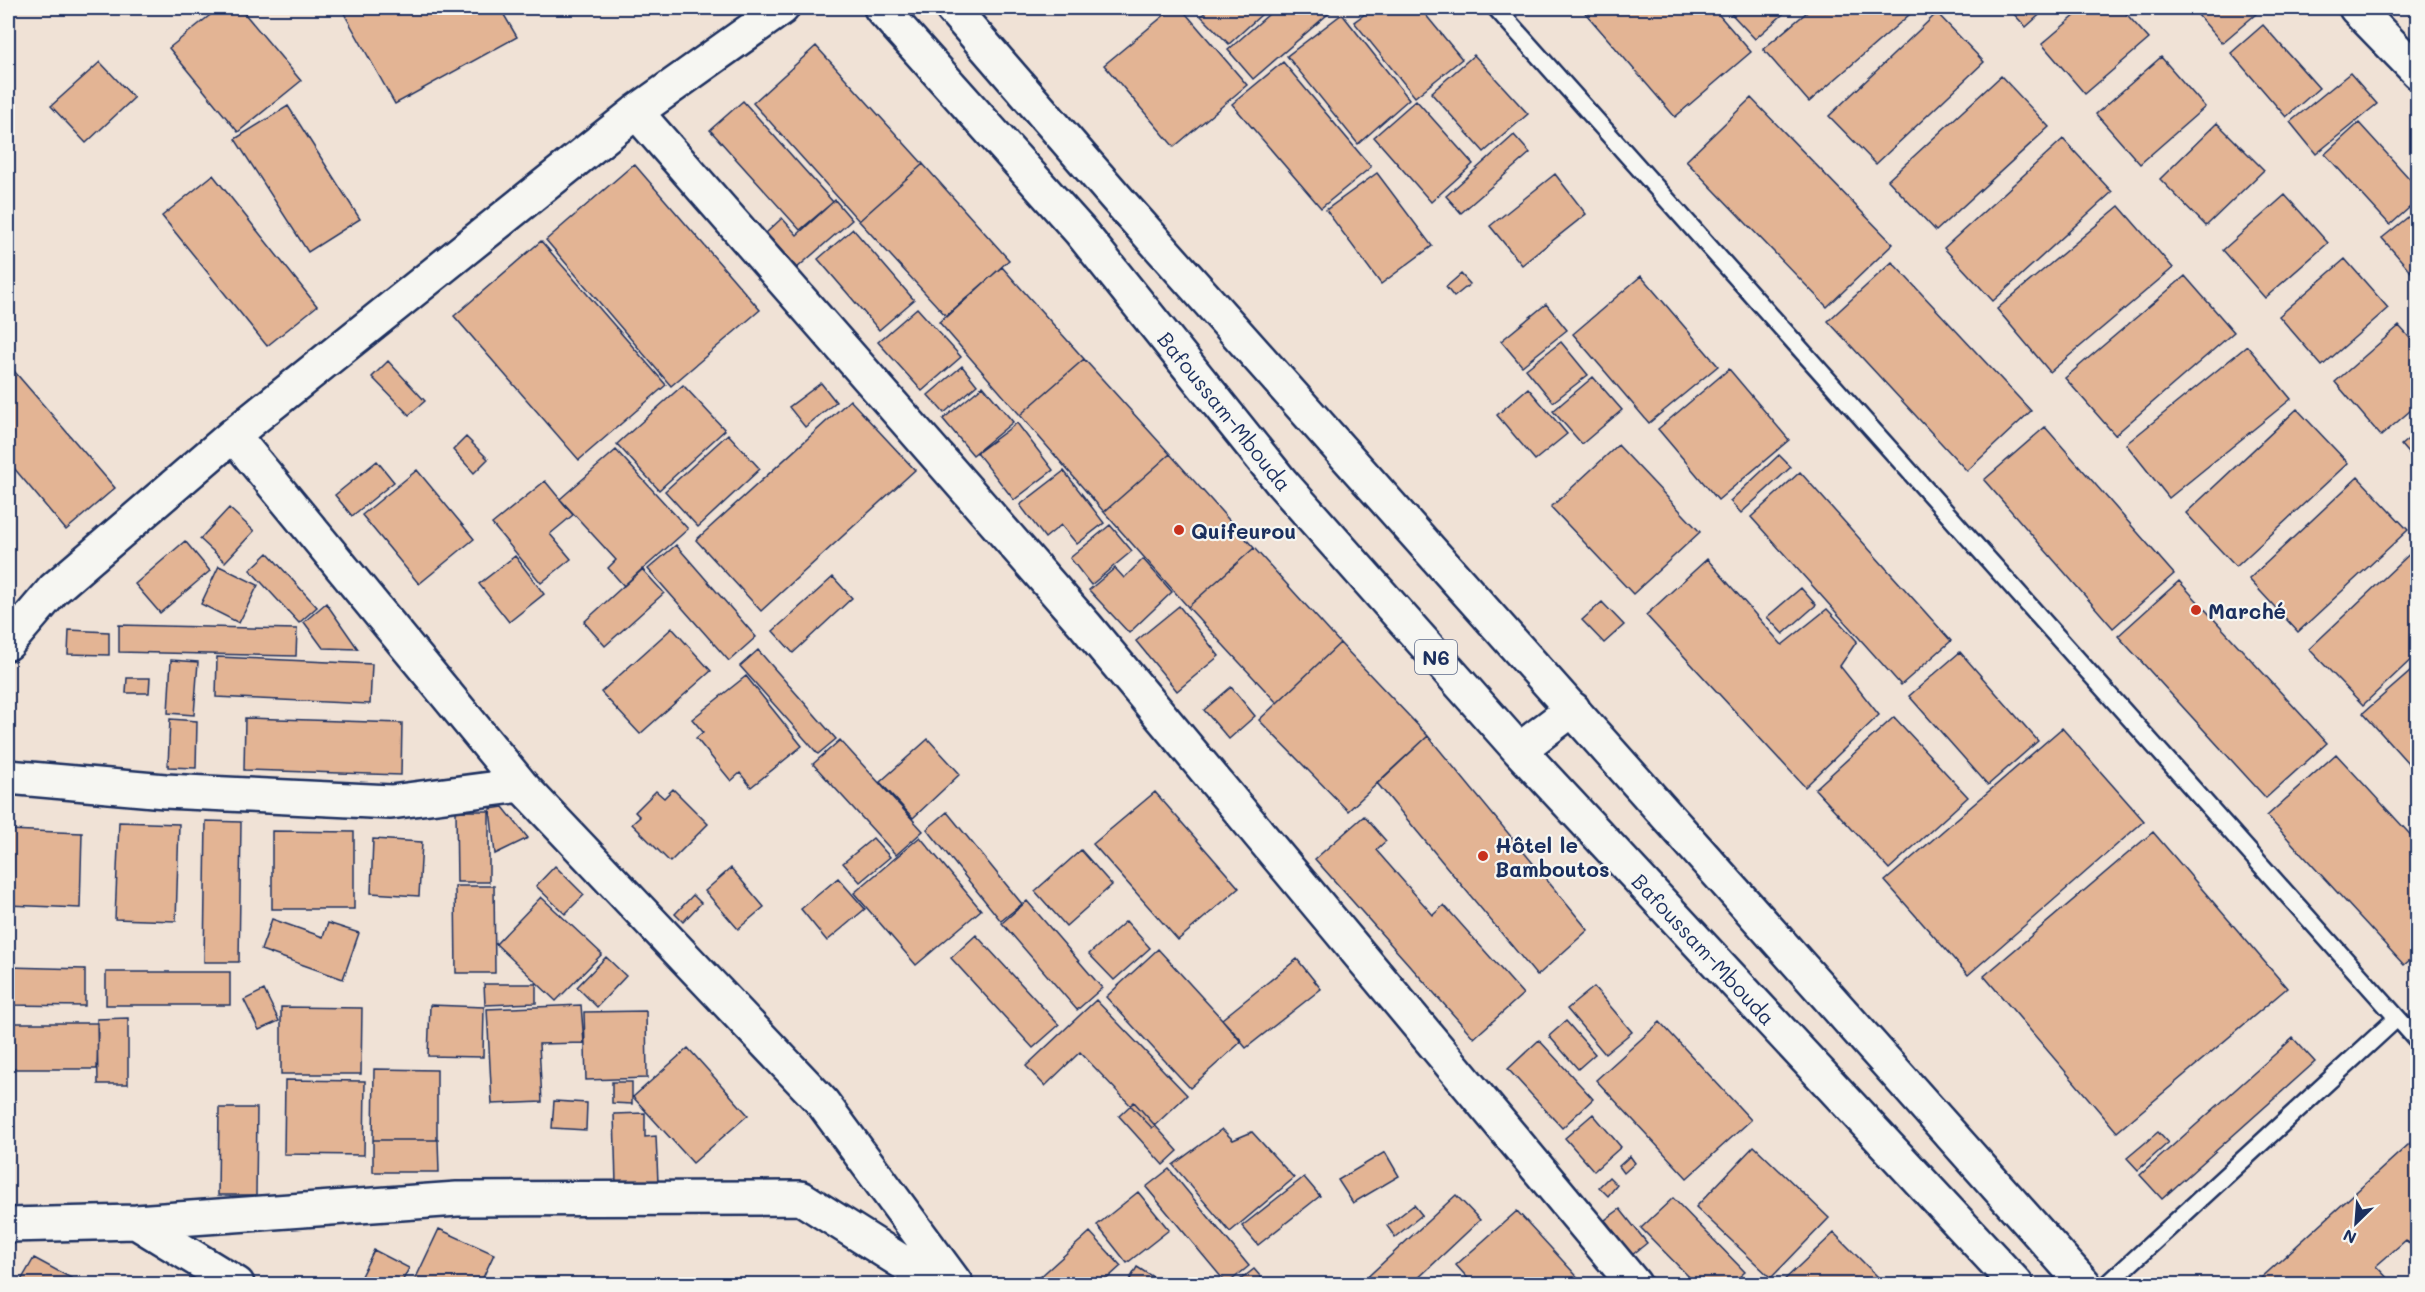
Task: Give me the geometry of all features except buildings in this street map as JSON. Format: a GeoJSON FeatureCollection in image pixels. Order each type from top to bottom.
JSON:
{"type":"FeatureCollection","features":[{"type":"Feature","properties":{"kind":"main road"},"geometry":{"type":"LineString","coordinates":[[8,644],[54,590],[233,435],[636,112],[782,8]]}},
{"type":"Feature","properties":{"kind":"main road","name":"Bafoussam-Mbouda"},"geometry":{"type":"LineString","coordinates":[[881,8],[1080,231],[1282,483],[1519,750],[2016,1284]]}},
{"type":"Feature","properties":{"kind":"main road"},"geometry":{"type":"LineString","coordinates":[[952,8],[1119,201],[2084,1284]]}},
{"type":"Feature","properties":{"kind":"main road"},"geometry":{"type":"LineString","coordinates":[[2356,8],[2418,72]]}},
{"type":"Feature","properties":{"kind":"main road"},"geometry":{"type":"LineString","coordinates":[[636,112],[1085,625],[1634,1284]]}},
{"type":"Feature","properties":{"kind":"main road"},"geometry":{"type":"LineString","coordinates":[[233,435],[521,785],[822,1102],[956,1284]]}},
{"type":"Feature","properties":{"kind":"main road"},"geometry":{"type":"LineString","coordinates":[[1519,750],[1573,710]]}},
{"type":"Feature","properties":{"kind":"main road"},"geometry":{"type":"LineString","coordinates":[[8,777],[165,791],[392,802],[521,785]]}},
{"type":"Feature","properties":{"kind":"main road"},"geometry":{"type":"LineString","coordinates":[[8,1226],[136,1222],[457,1199],[801,1198],[937,1284]]}},
{"type":"Feature","properties":{"kind":"main road"},"geometry":{"type":"LineString","coordinates":[[136,1222],[237,1284]]}},
{"type":"Feature","properties":{"kind":"lane"},"geometry":{"type":"LineString","coordinates":[[1496,8],[2418,1041]]}},
{"type":"Feature","properties":{"kind":"lane"},"geometry":{"type":"LineString","coordinates":[[2108,1284],[2397,1018]]}},
{"type":"Feature","properties":{"kind":"place","name":"Quifeurou"},"geometry":{"type":"Point","coordinates":[1179,530]}},
{"type":"Feature","properties":{"kind":"place","name":"Marché"},"geometry":{"type":"Point","coordinates":[2196,610]}},
{"type":"Feature","properties":{"kind":"place","name":"Hôtel le Bamboutos"},"geometry":{"type":"Point","coordinates":[1483,856]}}]}
